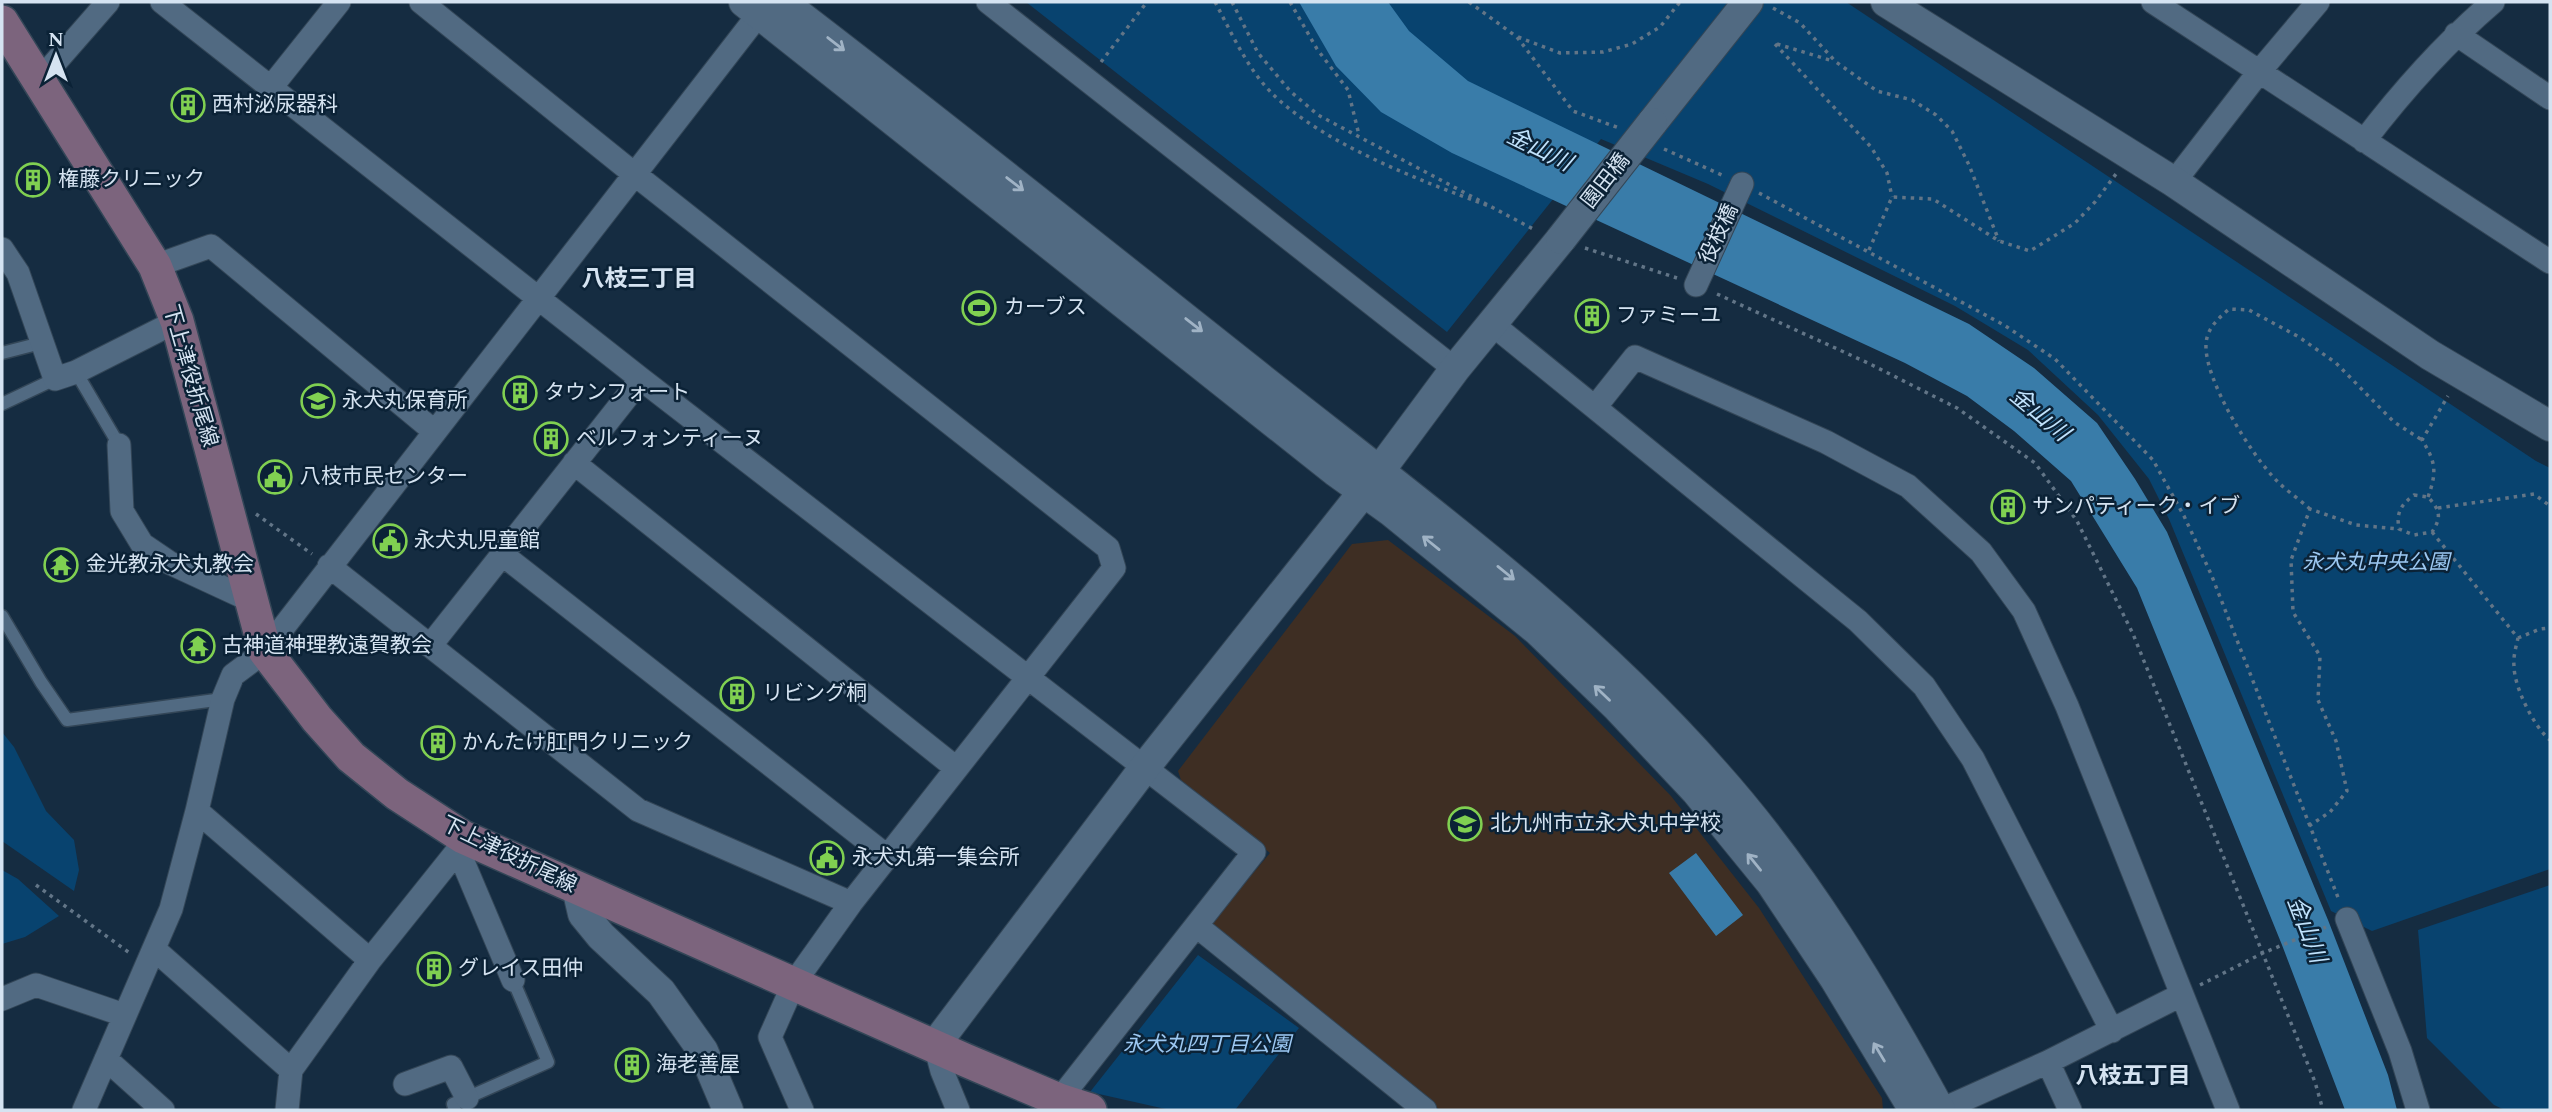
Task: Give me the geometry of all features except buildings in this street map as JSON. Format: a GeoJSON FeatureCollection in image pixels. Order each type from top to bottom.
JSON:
{"type":"FeatureCollection","features":[{"type":"Feature","properties":{"kind":"main road","name":"下上津役折尾線"},"geometry":{"type":"LineString","coordinates":[[2,22],[155,266],[177,321],[265,651],[317,719],[351,757],[461,844],[577,888],[1074,1105]]}},
{"type":"Feature","properties":{"kind":"street"},"geometry":{"type":"LineString","coordinates":[[39,81],[108,2]]}},
{"type":"Feature","properties":{"kind":"street"},"geometry":{"type":"LineString","coordinates":[[162,2],[641,379],[1254,852],[1198,927],[1074,1105]]}},
{"type":"Feature","properties":{"kind":"street"},"geometry":{"type":"LineString","coordinates":[[272,86],[339,2]]}},
{"type":"Feature","properties":{"kind":"street"},"geometry":{"type":"LineString","coordinates":[[421,2],[1108,548],[1114,568],[851,903],[794,983],[770,1037],[802,1110]]}},
{"type":"Feature","properties":{"kind":"street"},"geometry":{"type":"LineString","coordinates":[[988,2],[1455,369]]}},
{"type":"Feature","properties":{"kind":"street"},"geometry":{"type":"LineString","coordinates":[[1886,2],[2174,182],[2430,355],[2550,426]]}},
{"type":"Feature","properties":{"kind":"street"},"geometry":{"type":"LineString","coordinates":[[2153,2],[2550,262]]}},
{"type":"Feature","properties":{"kind":"street"},"geometry":{"type":"LineString","coordinates":[[2174,182],[2259,72],[2318,2]]}},
{"type":"Feature","properties":{"kind":"street"},"geometry":{"type":"LineString","coordinates":[[2364,141],[2404,90],[2456,34],[2493,2]]}},
{"type":"Feature","properties":{"kind":"street","name":"園田橋"},"geometry":{"type":"LineString","coordinates":[[935,1045],[1145,767],[1455,369],[1757,3]]}},
{"type":"Feature","properties":{"kind":"street"},"geometry":{"type":"LineString","coordinates":[[84,1110],[171,909],[223,699],[233,675],[265,651],[763,5],[1370,481],[1543,603],[1635,687],[1717,774],[1792,868],[1858,965],[1940,1110],[2048,1062],[2181,995]]}},
{"type":"Feature","properties":{"kind":"street"},"geometry":{"type":"LineString","coordinates":[[2456,34],[2550,98]]}},
{"type":"Feature","properties":{"kind":"street","name":"役枝橋"},"geometry":{"type":"LineString","coordinates":[[1696,285],[1742,184]]}},
{"type":"Feature","properties":{"kind":"street"},"geometry":{"type":"LineString","coordinates":[[155,266],[211,246],[435,432]]}},
{"type":"Feature","properties":{"kind":"street"},"geometry":{"type":"LineString","coordinates":[[2,249],[18,273],[41,343],[65,376],[177,321]]}},
{"type":"Feature","properties":{"kind":"street"},"geometry":{"type":"LineString","coordinates":[[1492,324],[1858,621],[1924,685],[1973,759],[2112,1031]]}},
{"type":"Feature","properties":{"kind":"street"},"geometry":{"type":"LineString","coordinates":[[1595,406],[1635,357],[1826,442],[1908,486],[1981,552],[2024,611],[2067,706],[2228,1110]]}},
{"type":"Feature","properties":{"kind":"street"},"geometry":{"type":"LineString","coordinates":[[430,646],[641,379]]}},
{"type":"Feature","properties":{"kind":"street"},"geometry":{"type":"LineString","coordinates":[[119,446],[122,511],[142,544],[170,563],[252,601]]}},
{"type":"Feature","properties":{"kind":"street"},"geometry":{"type":"LineString","coordinates":[[574,463],[956,768]]}},
{"type":"Feature","properties":{"kind":"street"},"geometry":{"type":"LineString","coordinates":[[1370,481],[1392,512],[1537,630],[1617,707],[1696,791],[1771,883],[1835,979],[1914,1110]]}},
{"type":"Feature","properties":{"kind":"street"},"geometry":{"type":"LineString","coordinates":[[503,555],[888,857]]}},
{"type":"Feature","properties":{"kind":"street"},"geometry":{"type":"LineString","coordinates":[[329,566],[638,810],[851,903]]}},
{"type":"Feature","properties":{"kind":"street"},"geometry":{"type":"LineString","coordinates":[[197,811],[370,960]]}},
{"type":"Feature","properties":{"kind":"street"},"geometry":{"type":"LineString","coordinates":[[287,1110],[291,1070],[370,960],[461,844]]}},
{"type":"Feature","properties":{"kind":"street"},"geometry":{"type":"LineString","coordinates":[[461,844],[513,980]]}},
{"type":"Feature","properties":{"kind":"street"},"geometry":{"type":"LineString","coordinates":[[577,888],[583,914],[601,936],[661,992],[703,1051],[728,1110]]}},
{"type":"Feature","properties":{"kind":"street"},"geometry":{"type":"LineString","coordinates":[[2347,919],[2400,1051],[2418,1110]]}},
{"type":"Feature","properties":{"kind":"street"},"geometry":{"type":"LineString","coordinates":[[1198,927],[1426,1110]]}},
{"type":"Feature","properties":{"kind":"street"},"geometry":{"type":"LineString","coordinates":[[151,956],[291,1070]]}},
{"type":"Feature","properties":{"kind":"street"},"geometry":{"type":"LineString","coordinates":[[2,999],[36,985],[124,1015]]}},
{"type":"Feature","properties":{"kind":"street"},"geometry":{"type":"LineString","coordinates":[[935,1045],[939,1063],[958,1110]]}},
{"type":"Feature","properties":{"kind":"street"},"geometry":{"type":"LineString","coordinates":[[106,1059],[163,1110]]}},
{"type":"Feature","properties":{"kind":"street"},"geometry":{"type":"LineString","coordinates":[[2048,1062],[2070,1110]]}},
{"type":"Feature","properties":{"kind":"street"},"geometry":{"type":"LineString","coordinates":[[405,1084],[451,1067],[461,1104]]}},
{"type":"Feature","properties":{"kind":"lane"},"geometry":{"type":"LineString","coordinates":[[2,353],[41,343]]}},
{"type":"Feature","properties":{"kind":"lane"},"geometry":{"type":"LineString","coordinates":[[2,404],[65,376],[119,446]]}},
{"type":"Feature","properties":{"kind":"lane"},"geometry":{"type":"LineString","coordinates":[[2,616],[67,720],[223,699]]}},
{"type":"Feature","properties":{"kind":"lane"},"geometry":{"type":"LineString","coordinates":[[461,1104],[548,1062],[513,980]]}},
{"type":"Feature","properties":{"kind":"path"},"geometry":{"type":"LineString","coordinates":[[1095,69],[1147,2]]}},
{"type":"Feature","properties":{"kind":"path"},"geometry":{"type":"LineString","coordinates":[[1215,2],[1233,37],[1262,82],[1302,119],[1369,157],[1504,212]]}},
{"type":"Feature","properties":{"kind":"path"},"geometry":{"type":"LineString","coordinates":[[1232,2],[1258,53],[1290,91],[1318,115],[1560,239],[1696,285],[1868,363],[1957,408],[2035,463],[2077,521],[2133,634],[2315,1082],[2323,1110]]}},
{"type":"Feature","properties":{"kind":"path"},"geometry":{"type":"LineString","coordinates":[[1290,2],[1317,49],[1348,90],[1359,135]]}},
{"type":"Feature","properties":{"kind":"path"},"geometry":{"type":"LineString","coordinates":[[1469,2],[1517,37],[1573,111],[1647,134],[2004,325],[2055,359],[2153,460],[2184,516],[2211,575],[2347,919],[2263,953],[2181,995]]}},
{"type":"Feature","properties":{"kind":"path"},"geometry":{"type":"LineString","coordinates":[[1517,37],[1560,52],[1604,52],[1632,44],[1660,27],[1680,2]]}},
{"type":"Feature","properties":{"kind":"path"},"geometry":{"type":"LineString","coordinates":[[1757,3],[1800,23],[1836,62],[1877,91],[1912,100],[1936,115],[1952,131],[1969,165],[1999,241]]}},
{"type":"Feature","properties":{"kind":"path"},"geometry":{"type":"LineString","coordinates":[[1836,62],[1775,44],[1871,148],[1887,173],[1892,197],[1868,250]]}},
{"type":"Feature","properties":{"kind":"path"},"geometry":{"type":"LineString","coordinates":[[1892,197],[1933,200],[1999,241],[2030,251],[2075,223],[2119,170]]}},
{"type":"Feature","properties":{"kind":"path"},"geometry":{"type":"LineString","coordinates":[[2399,529],[2397,516],[2403,504],[2414,495],[2428,497],[2438,508],[2440,520],[2432,532],[2414,536],[2399,529],[2356,524],[2311,509],[2276,480],[2248,443],[2216,386],[2208,365],[2206,342],[2211,325],[2229,309],[2249,310],[2299,337],[2336,363],[2394,422],[2422,440],[2433,458],[2434,480],[2428,497]]}},
{"type":"Feature","properties":{"kind":"path"},"geometry":{"type":"LineString","coordinates":[[2422,440],[2451,391]]}},
{"type":"Feature","properties":{"kind":"path"},"geometry":{"type":"LineString","coordinates":[[223,490],[329,566]]}},
{"type":"Feature","properties":{"kind":"path"},"geometry":{"type":"LineString","coordinates":[[2438,508],[2534,494],[2550,506]]}},
{"type":"Feature","properties":{"kind":"path"},"geometry":{"type":"LineString","coordinates":[[2309,826],[2330,812],[2347,791],[2336,741],[2318,700],[2320,656],[2292,612],[2291,560],[2311,509]]}},
{"type":"Feature","properties":{"kind":"path"},"geometry":{"type":"LineString","coordinates":[[2432,532],[2518,638],[2513,667],[2521,693],[2540,731],[2550,740]]}},
{"type":"Feature","properties":{"kind":"path"},"geometry":{"type":"LineString","coordinates":[[2518,638],[2550,628]]}},
{"type":"Feature","properties":{"kind":"path"},"geometry":{"type":"LineString","coordinates":[[36,886],[137,958],[151,956]]}},
{"type":"Feature","properties":{"kind":"shaded area","name":"北九州市立永犬丸中学校"},"geometry":{"type":"Polygon","coordinates":[[[1388,540],[1515,636],[1671,796],[1759,908],[1882,1098],[1883,1110],[1440,1110],[1213,932],[1213,921],[1270,853],[1181,780],[1178,771],[1352,544],[1388,540]]]}},
{"type":"Feature","properties":{"kind":"green space","name":"永犬丸中央公園"},"geometry":{"type":"Polygon","coordinates":[[[1026,2],[1846,2],[2550,468],[2550,869],[2372,931],[2331,911],[2169,519],[2149,479],[2098,415],[2028,350],[1955,306],[1708,184],[1601,139],[1447,332],[1026,2]]]}},
{"type":"Feature","properties":{"kind":"green space"},"geometry":{"type":"Polygon","coordinates":[[[2,732],[14,747],[46,811],[74,840],[79,870],[74,891],[2,841],[2,732]]]}},
{"type":"Feature","properties":{"kind":"green space"},"geometry":{"type":"Polygon","coordinates":[[[2,870],[18,879],[59,916],[25,937],[2,944],[2,870]]]}},
{"type":"Feature","properties":{"kind":"green space"},"geometry":{"type":"Polygon","coordinates":[[[2550,885],[2550,1110],[2505,1110],[2494,1105],[2427,1038],[2418,930],[2550,885]]]}},
{"type":"Feature","properties":{"kind":"green space","name":"永犬丸四丁目公園"},"geometry":{"type":"Polygon","coordinates":[[[1198,955],[1299,1028],[1235,1110],[1170,1110],[1090,1092],[1198,955]]]}},
{"type":"Feature","properties":{"kind":"water","name":"金山川"},"geometry":{"type":"Polygon","coordinates":[[[1299,2],[1388,2],[1409,31],[1468,81],[1969,324],[2034,368],[2097,423],[2167,532],[2328,920],[2388,1075],[2397,1110],[2345,1110],[2282,945],[2137,588],[2071,481],[2014,431],[1967,396],[1905,363],[1452,153],[1381,112],[1336,66],[1299,2]]]}},
{"type":"Feature","properties":{"kind":"water"},"geometry":{"type":"Polygon","coordinates":[[[1696,853],[1743,915],[1716,936],[1669,873],[1696,853]]]}},
{"type":"Feature","properties":{"kind":"place","name":"西村泌尿器科"},"geometry":{"type":"Point","coordinates":[188,105]}},
{"type":"Feature","properties":{"kind":"place","name":"権藤クリニック"},"geometry":{"type":"Point","coordinates":[33,180]}},
{"type":"Feature","properties":{"kind":"place","name":"カーブス"},"geometry":{"type":"Point","coordinates":[979,308]}},
{"type":"Feature","properties":{"kind":"place","name":"ファミーユ"},"geometry":{"type":"Point","coordinates":[1592,316]}},
{"type":"Feature","properties":{"kind":"place","name":"タウンフォート"},"geometry":{"type":"Point","coordinates":[520,393]}},
{"type":"Feature","properties":{"kind":"place","name":"永犬丸保育所"},"geometry":{"type":"Point","coordinates":[318,401]}},
{"type":"Feature","properties":{"kind":"place","name":"ベルフォンティーヌ"},"geometry":{"type":"Point","coordinates":[551,439]}},
{"type":"Feature","properties":{"kind":"place","name":"八枝市民センター"},"geometry":{"type":"Point","coordinates":[275,477]}},
{"type":"Feature","properties":{"kind":"place","name":"サンパティーク・イブ"},"geometry":{"type":"Point","coordinates":[2008,507]}},
{"type":"Feature","properties":{"kind":"place","name":"永犬丸児童館"},"geometry":{"type":"Point","coordinates":[390,541]}},
{"type":"Feature","properties":{"kind":"place","name":"金光教永犬丸教会"},"geometry":{"type":"Point","coordinates":[61,565]}},
{"type":"Feature","properties":{"kind":"place","name":"古神道神理教遠賀教会"},"geometry":{"type":"Point","coordinates":[198,646]}},
{"type":"Feature","properties":{"kind":"place","name":"リビング桐"},"geometry":{"type":"Point","coordinates":[737,694]}},
{"type":"Feature","properties":{"kind":"place","name":"かんたけ肛門クリニック"},"geometry":{"type":"Point","coordinates":[438,743]}},
{"type":"Feature","properties":{"kind":"place","name":"北九州市立永犬丸中学校"},"geometry":{"type":"Point","coordinates":[1465,824]}},
{"type":"Feature","properties":{"kind":"place","name":"永犬丸第一集会所"},"geometry":{"type":"Point","coordinates":[827,858]}},
{"type":"Feature","properties":{"kind":"place","name":"グレイス田仲"},"geometry":{"type":"Point","coordinates":[434,969]}},
{"type":"Feature","properties":{"kind":"place","name":"海老善屋"},"geometry":{"type":"Point","coordinates":[632,1065]}},
{"type":"Feature","properties":{"kind":"district","name":"八枝三丁目"},"geometry":{"type":"Point","coordinates":[639,279]}},
{"type":"Feature","properties":{"kind":"district","name":"八枝五丁目"},"geometry":{"type":"Point","coordinates":[2133,1076]}}]}
